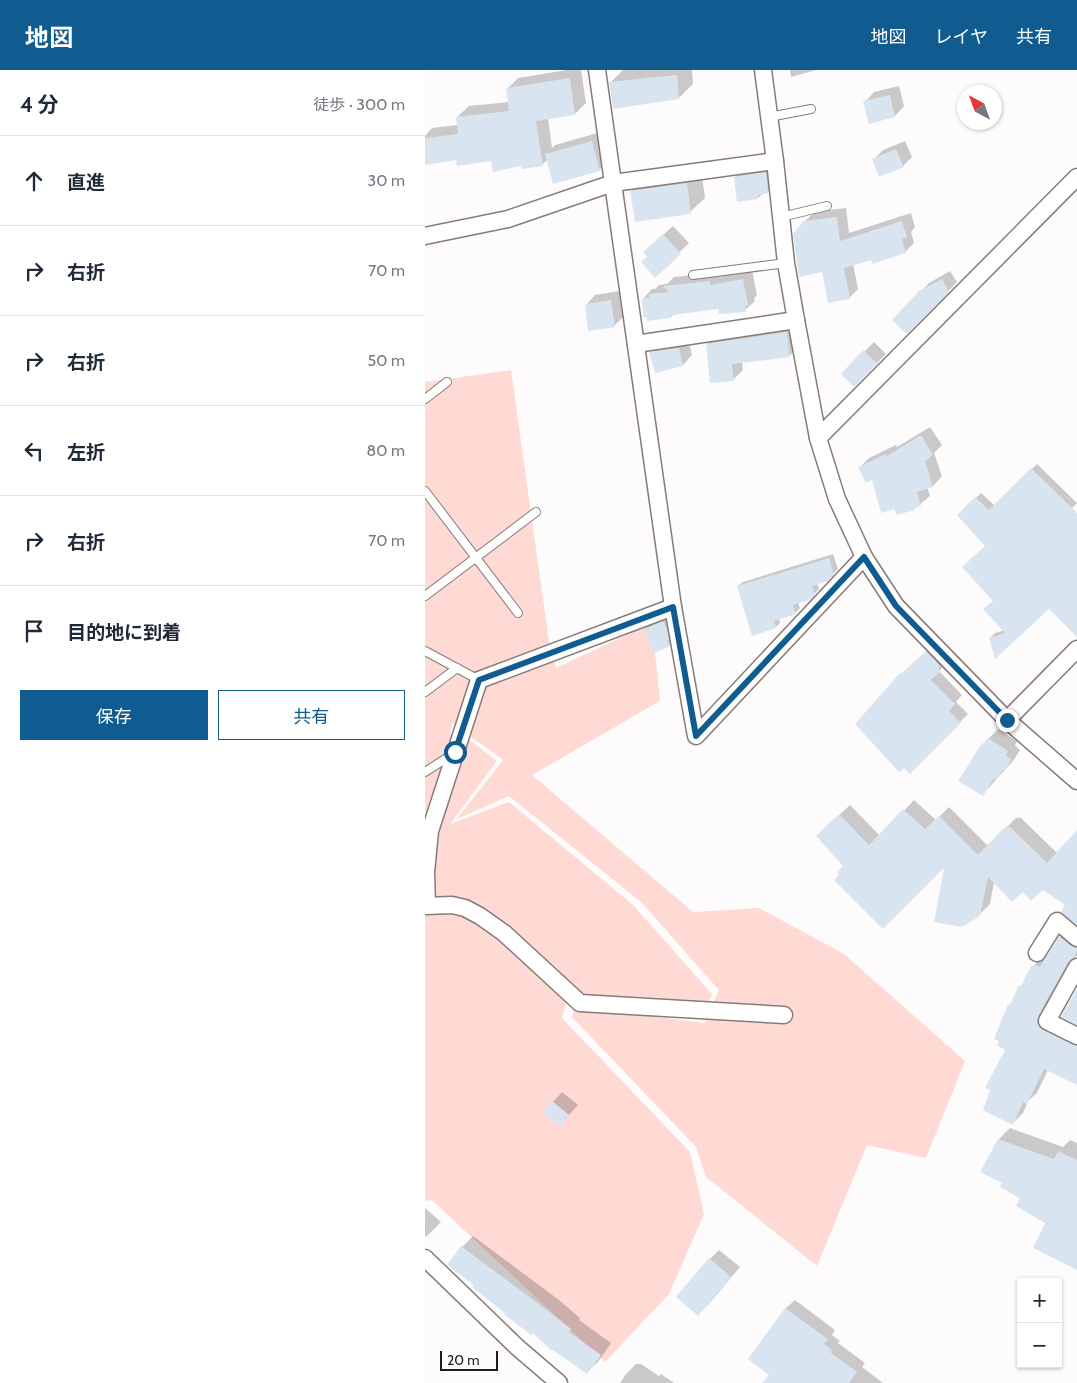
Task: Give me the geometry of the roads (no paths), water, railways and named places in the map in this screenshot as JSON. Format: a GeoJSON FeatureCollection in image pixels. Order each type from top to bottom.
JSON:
{"type":"FeatureCollection","features":[{"type":"Feature","properties":{"kind":"street"},"geometry":{"type":"LineString","coordinates":[[597,70],[673,607],[696,736],[864,557]]}},
{"type":"Feature","properties":{"kind":"street"},"geometry":{"type":"LineString","coordinates":[[763,70],[786,263],[818,438],[837,499],[864,557],[896,606],[1007,720],[1077,781]]}},
{"type":"Feature","properties":{"kind":"street"},"geometry":{"type":"LineString","coordinates":[[425,236],[508,219],[613,183],[775,161]]}},
{"type":"Feature","properties":{"kind":"street"},"geometry":{"type":"LineString","coordinates":[[818,438],[1077,177]]}},
{"type":"Feature","properties":{"kind":"street"},"geometry":{"type":"LineString","coordinates":[[636,344],[796,320]]}},
{"type":"Feature","properties":{"kind":"street"},"geometry":{"type":"LineString","coordinates":[[673,607],[479,680],[427,833],[426,905],[452,905],[465,908],[486,919],[504,933],[579,1003],[784,1015]]}},
{"type":"Feature","properties":{"kind":"street"},"geometry":{"type":"LineString","coordinates":[[1007,720],[1077,649]]}},
{"type":"Feature","properties":{"kind":"street"},"geometry":{"type":"LineString","coordinates":[[1037,953],[1057,921],[1077,938]]}},
{"type":"Feature","properties":{"kind":"street"},"geometry":{"type":"LineString","coordinates":[[1077,967],[1047,1021],[1077,1036]]}},
{"type":"Feature","properties":{"kind":"street"},"geometry":{"type":"LineString","coordinates":[[425,1258],[517,1347],[559,1383]]}},
{"type":"Feature","properties":{"kind":"lane"},"geometry":{"type":"LineString","coordinates":[[769,117],[811,109]]}},
{"type":"Feature","properties":{"kind":"lane"},"geometry":{"type":"LineString","coordinates":[[781,217],[827,206]]}},
{"type":"Feature","properties":{"kind":"lane"},"geometry":{"type":"LineString","coordinates":[[693,275],[786,263]]}},
{"type":"Feature","properties":{"kind":"lane"},"geometry":{"type":"LineString","coordinates":[[425,399],[447,382]]}},
{"type":"Feature","properties":{"kind":"lane"},"geometry":{"type":"LineString","coordinates":[[425,491],[518,614]]}},
{"type":"Feature","properties":{"kind":"lane"},"geometry":{"type":"LineString","coordinates":[[425,596],[536,512]]}},
{"type":"Feature","properties":{"kind":"lane"},"geometry":{"type":"LineString","coordinates":[[425,651],[479,680]]}},
{"type":"Feature","properties":{"kind":"lane"},"geometry":{"type":"LineString","coordinates":[[425,692],[457,668]]}},
{"type":"Feature","properties":{"kind":"lane"},"geometry":{"type":"LineString","coordinates":[[425,772],[455,752]]}}]}
